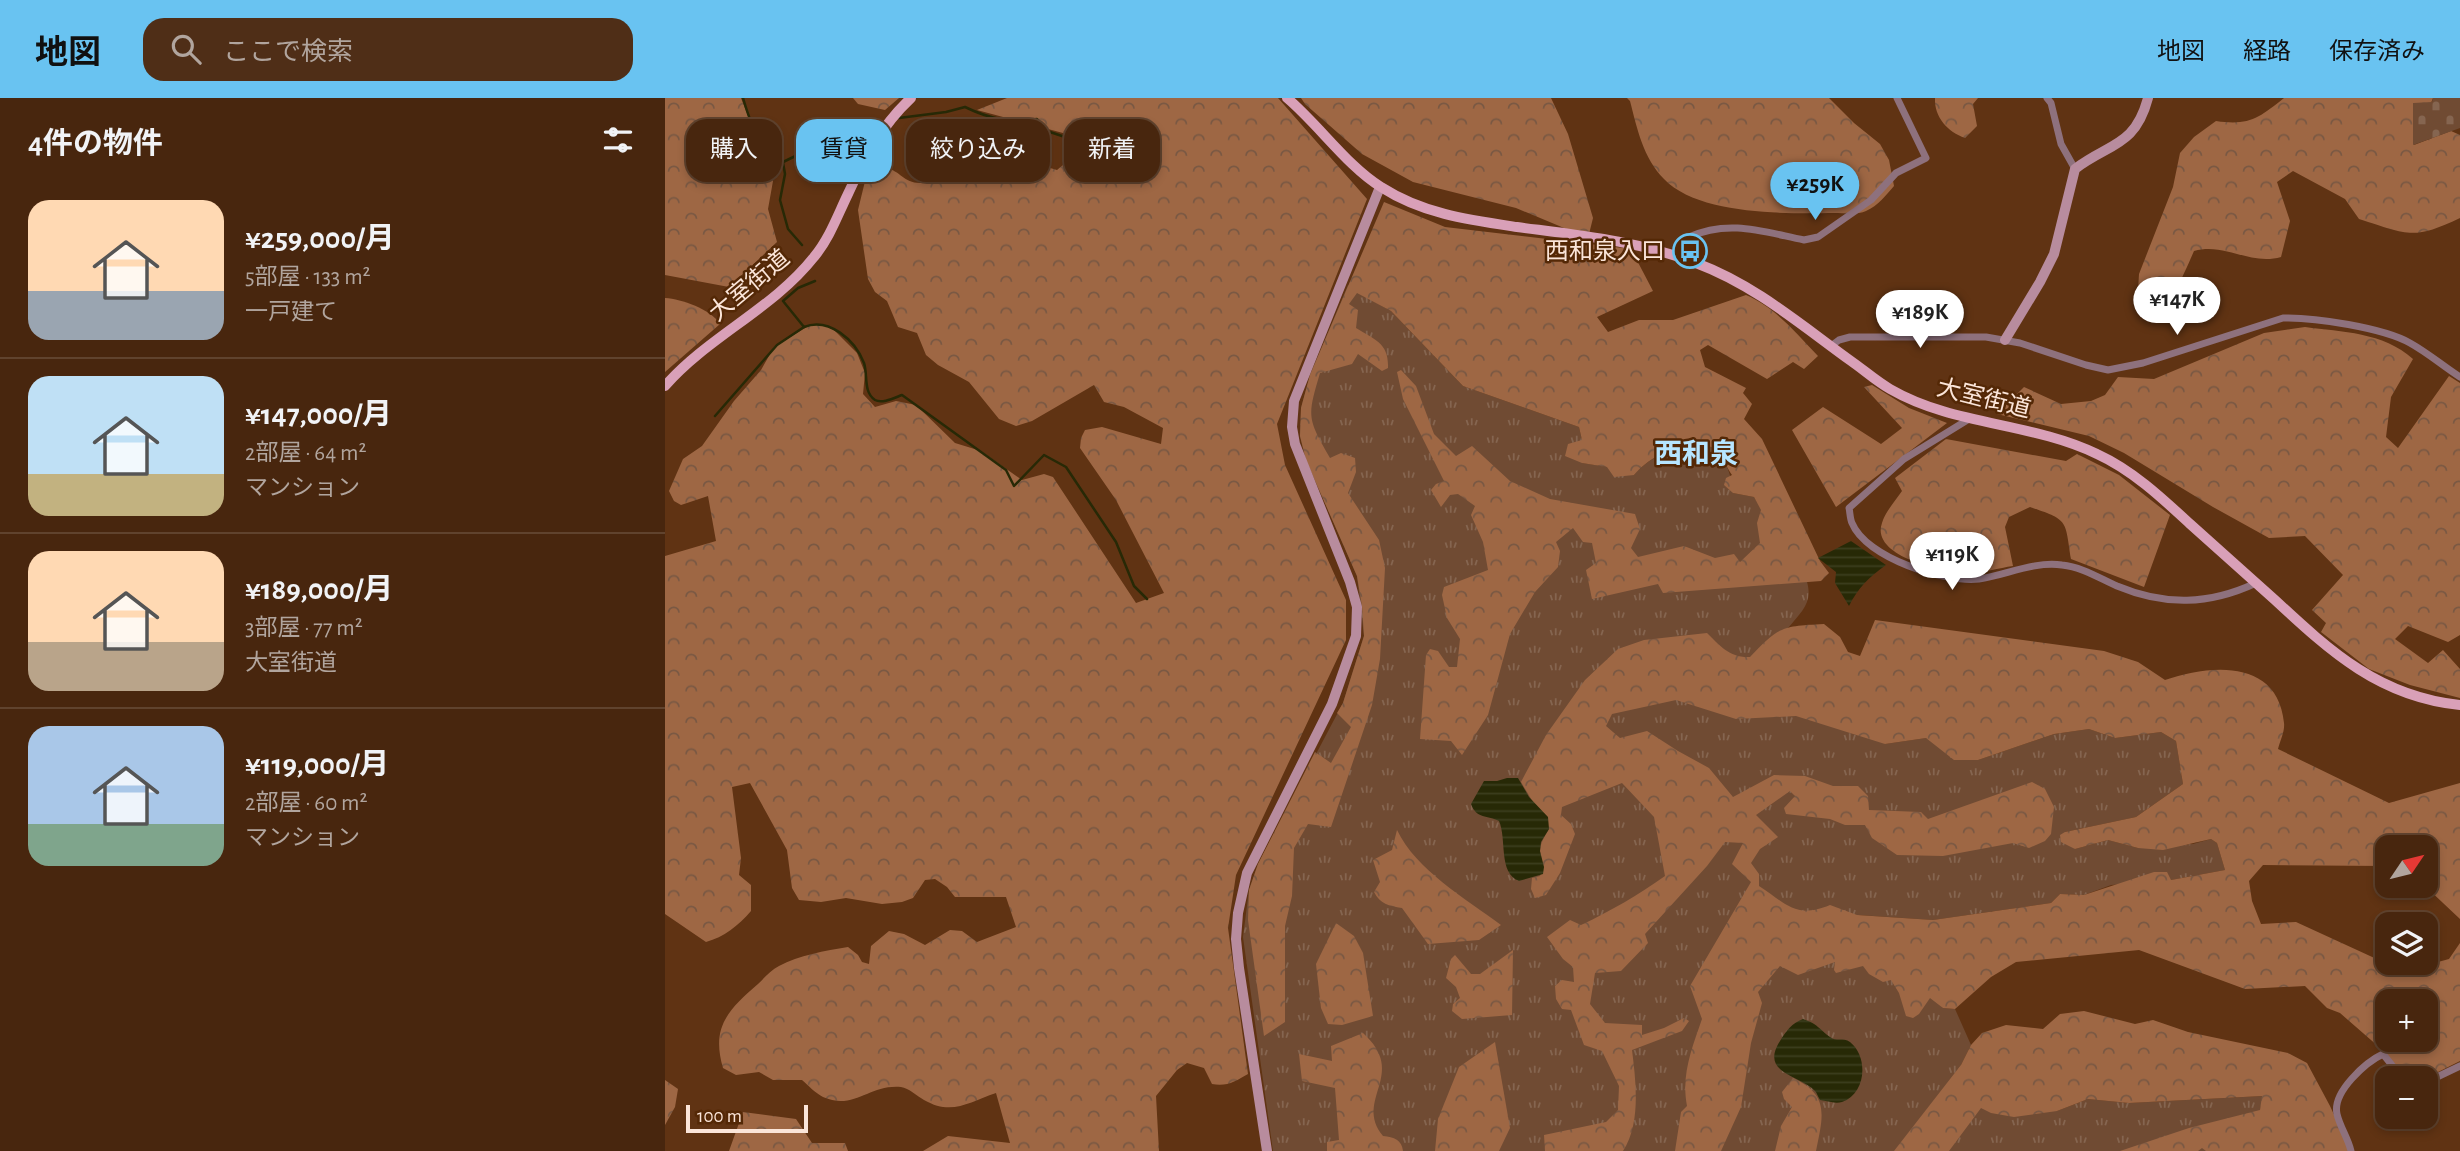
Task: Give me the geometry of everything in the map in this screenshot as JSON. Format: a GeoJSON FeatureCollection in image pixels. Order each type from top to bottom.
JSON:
{"type":"FeatureCollection","features":[{"type":"Feature","properties":{"kind":"main road","name":"大室街道"},"geometry":{"type":"LineString","coordinates":[[665,386],[693,359],[782,291],[814,257],[827,241],[871,148],[891,116],[911,98]]}},
{"type":"Feature","properties":{"kind":"main road","name":"大室街道"},"geometry":{"type":"LineString","coordinates":[[1287,98],[1380,187],[1417,206],[1454,217],[1649,247],[1678,256],[1755,291],[1889,388],[1929,407],[1969,419],[2049,436],[2095,452],[2150,488],[2315,638],[2361,673],[2417,697],[2460,705]]}},
{"type":"Feature","properties":{"kind":"street"},"geometry":{"type":"LineString","coordinates":[[1678,256],[1684,241],[1689,237],[1736,226],[1804,240],[1812,239],[1871,200],[1896,173],[1926,158],[1897,98]]}},
{"type":"Feature","properties":{"kind":"street"},"geometry":{"type":"LineString","coordinates":[[2047,98],[2051,103],[2061,144],[2075,169]]}},
{"type":"Feature","properties":{"kind":"street"},"geometry":{"type":"LineString","coordinates":[[2005,340],[2041,282],[2053,254],[2075,169],[2130,135],[2148,98]]}},
{"type":"Feature","properties":{"kind":"street"},"geometry":{"type":"LineString","coordinates":[[1267,1151],[1236,939],[1241,892],[1258,847],[1332,704],[1356,636],[1357,607],[1350,582],[1295,444],[1292,426],[1294,401],[1380,187]]}},
{"type":"Feature","properties":{"kind":"street"},"geometry":{"type":"LineString","coordinates":[[1831,346],[1850,337],[1986,337],[2108,370],[2143,363],[2283,318],[2301,317],[2395,336],[2460,377]]}},
{"type":"Feature","properties":{"kind":"street"},"geometry":{"type":"LineString","coordinates":[[1969,419],[1904,459],[1849,508],[1852,523],[1870,544],[1909,566],[1934,575],[1953,578],[1981,578],[2014,569],[2059,564],[2079,568],[2119,587],[2160,598],[2192,602],[2227,595],[2256,583]]}},
{"type":"Feature","properties":{"kind":"street"},"geometry":{"type":"LineString","coordinates":[[2351,1151],[2337,1112],[2341,1094],[2353,1078],[2383,1054],[2393,1066]]}},
{"type":"Feature","properties":{"kind":"street"},"geometry":{"type":"LineString","coordinates":[[2438,1077],[2460,1066]]}},
{"type":"Feature","properties":{"kind":"green space"},"geometry":{"type":"Polygon","coordinates":[[[665,98],[741,98],[749,119],[686,119],[686,182],[773,182],[768,209],[777,242],[729,287],[665,275],[665,98]]]}},
{"type":"Feature","properties":{"kind":"green space"},"geometry":{"type":"Polygon","coordinates":[[[853,98],[899,98],[885,110],[858,104],[853,98]]]}},
{"type":"Feature","properties":{"kind":"green space"},"geometry":{"type":"Polygon","coordinates":[[[1007,98],[1278,98],[1367,199],[1277,424],[1285,465],[1346,600],[1346,640],[1236,875],[1228,928],[1248,1074],[1231,1083],[1217,1085],[1212,1084],[1204,1068],[1187,1063],[1177,1070],[1156,1096],[1159,1151],[923,1151],[948,1136],[1010,1143],[996,1093],[952,1107],[934,1105],[901,1087],[880,1089],[844,1101],[823,1097],[802,1080],[773,1080],[759,1072],[736,1075],[723,1068],[719,1041],[725,1020],[738,1002],[776,968],[804,956],[848,947],[862,962],[869,964],[871,946],[889,931],[904,934],[925,945],[950,930],[962,931],[977,942],[1016,927],[1006,897],[955,897],[935,879],[925,880],[913,898],[902,902],[882,904],[846,898],[821,902],[799,900],[792,888],[787,850],[750,783],[732,787],[741,858],[739,875],[751,885],[751,911],[730,930],[706,942],[665,914],[665,556],[716,541],[708,496],[681,505],[674,501],[669,491],[683,459],[702,446],[734,401],[761,370],[774,347],[810,325],[824,325],[835,331],[857,353],[865,373],[863,394],[875,407],[896,401],[916,405],[955,443],[981,451],[1022,480],[1044,474],[1053,477],[1136,603],[1164,593],[1116,500],[1080,448],[1085,430],[1102,427],[1161,444],[1163,428],[1124,407],[1104,402],[1094,385],[1032,421],[1016,426],[999,419],[969,382],[926,355],[917,333],[898,327],[887,301],[875,292],[868,279],[858,210],[865,182],[892,182],[892,170],[906,179],[906,182],[1050,182],[1050,168],[1057,170],[1064,164],[1064,182],[1160,182],[1160,119],[1064,119],[1064,134],[1050,130],[1050,119],[1011,119],[977,110],[1007,98]]]}},
{"type":"Feature","properties":{"kind":"green space"},"geometry":{"type":"Polygon","coordinates":[[[1301,98],[1551,98],[1568,134],[1593,218],[1588,238],[1516,208],[1413,182],[1362,154],[1301,98]]]}},
{"type":"Feature","properties":{"kind":"green space"},"geometry":{"type":"Polygon","coordinates":[[[1627,98],[1829,98],[1880,144],[1889,160],[1894,186],[1874,206],[1855,213],[1744,210],[1698,200],[1679,191],[1657,171],[1642,142],[1627,98]]]}},
{"type":"Feature","properties":{"kind":"green space"},"geometry":{"type":"Polygon","coordinates":[[[1935,98],[1978,98],[1973,104],[1977,126],[1965,138],[1953,132],[1943,123],[1935,105],[1935,98]]]}},
{"type":"Feature","properties":{"kind":"green space"},"geometry":{"type":"Polygon","coordinates":[[[2284,98],[2433,98],[2414,145],[2451,131],[2460,135],[2460,218],[2420,232],[2409,233],[2388,228],[2359,219],[2345,199],[2293,171],[2277,182],[2290,221],[2281,257],[2259,259],[2216,249],[2194,251],[2170,298],[2149,320],[2137,308],[2139,274],[2173,187],[2180,153],[2194,137],[2216,121],[2237,122],[2253,119],[2284,98]]]}},
{"type":"Feature","properties":{"kind":"green space"},"geometry":{"type":"Polygon","coordinates":[[[2433,98],[2460,98],[2460,128],[2413,145],[2413,103],[2432,102],[2433,98]]]}},
{"type":"Feature","properties":{"kind":"green space"},"geometry":{"type":"Polygon","coordinates":[[[1384,202],[1445,227],[1631,249],[1653,291],[1597,317],[1608,332],[1639,320],[1673,320],[1746,295],[1776,314],[1818,356],[1804,369],[1793,362],[1767,379],[1708,345],[1700,350],[1705,367],[1746,388],[1743,393],[1752,404],[1744,419],[1762,439],[1820,561],[1829,573],[1821,581],[1663,593],[1658,584],[1592,599],[1586,570],[1596,563],[1592,543],[1583,542],[1573,528],[1556,542],[1560,551],[1558,567],[1535,592],[1510,634],[1488,715],[1462,755],[1451,741],[1420,739],[1426,655],[1430,649],[1438,651],[1449,667],[1457,667],[1460,639],[1447,618],[1442,595],[1444,587],[1488,570],[1483,542],[1471,515],[1475,506],[1458,494],[1450,495],[1441,507],[1431,490],[1444,481],[1403,399],[1397,372],[1401,370],[1416,386],[1434,434],[1456,456],[1472,446],[1510,481],[1550,499],[1635,514],[1640,529],[1631,548],[1638,557],[1684,546],[1715,558],[1734,554],[1740,562],[1760,543],[1757,523],[1761,510],[1754,497],[1733,493],[1724,485],[1726,478],[1732,475],[1719,453],[1708,446],[1697,444],[1673,448],[1650,460],[1634,475],[1614,477],[1607,467],[1582,463],[1565,456],[1568,444],[1582,440],[1579,427],[1463,386],[1391,311],[1357,293],[1349,304],[1358,310],[1356,328],[1375,339],[1383,348],[1388,368],[1382,371],[1358,354],[1352,364],[1320,373],[1311,417],[1330,458],[1341,453],[1355,458],[1356,472],[1348,493],[1379,540],[1385,568],[1380,659],[1372,705],[1331,827],[1308,824],[1294,848],[1292,896],[1285,926],[1285,1022],[1264,1036],[1248,920],[1249,890],[1258,864],[1315,752],[1331,763],[1351,727],[1337,713],[1343,703],[1364,636],[1357,576],[1306,460],[1300,436],[1301,408],[1310,375],[1384,202]]]}},
{"type":"Feature","properties":{"kind":"green space"},"geometry":{"type":"Polygon","coordinates":[[[1348,285],[1391,311],[1463,386],[1579,427],[1582,463],[1634,475],[1656,457],[1685,444],[1703,444],[1716,451],[1729,471],[1733,493],[1754,497],[1807,582],[1807,602],[1788,628],[1885,744],[1926,738],[1978,760],[2054,734],[2089,729],[2115,738],[2161,732],[2176,741],[2183,784],[2136,817],[2065,832],[2075,849],[2108,840],[2138,848],[2193,844],[2211,839],[2217,843],[2225,870],[2171,880],[2111,885],[2084,895],[2060,894],[2051,903],[1933,920],[1859,915],[1943,1008],[1955,1009],[1971,1045],[1961,1065],[2057,1111],[2088,1099],[2129,1103],[2263,1096],[2246,1151],[1273,1151],[1243,937],[1249,890],[1258,864],[1343,703],[1364,636],[1357,576],[1306,460],[1300,436],[1301,408],[1310,375],[1348,285]]]}},
{"type":"Feature","properties":{"kind":"green space"},"geometry":{"type":"Polygon","coordinates":[[[665,298],[695,306],[710,314],[720,324],[665,372],[665,298]]]}},
{"type":"Feature","properties":{"kind":"green space"},"geometry":{"type":"Polygon","coordinates":[[[2305,327],[2375,338],[2389,343],[2413,359],[2391,397],[2386,437],[2398,448],[2449,376],[2460,383],[2460,635],[2448,642],[2408,626],[2395,639],[2428,663],[2443,650],[2460,669],[2460,698],[2410,685],[2369,669],[2321,632],[2326,623],[2312,610],[2343,575],[2305,536],[2269,538],[2124,453],[2089,436],[1997,414],[2024,387],[2061,404],[2091,401],[2105,395],[2118,377],[2154,379],[2264,333],[2305,327]]]}},
{"type":"Feature","properties":{"kind":"green space"},"geometry":{"type":"Polygon","coordinates":[[[1872,385],[1909,408],[1947,423],[1836,507],[1792,430],[1823,407],[1881,444],[1902,428],[1864,387],[1872,385]]]}},
{"type":"Feature","properties":{"kind":"green space"},"geometry":{"type":"Polygon","coordinates":[[[1946,439],[2066,461],[2077,454],[2119,475],[2170,515],[2144,587],[2071,559],[2063,523],[2052,515],[2030,507],[2009,517],[2005,527],[2013,566],[1977,573],[1954,572],[1910,560],[1897,553],[1887,545],[1881,535],[1883,519],[1902,491],[1895,478],[1946,439]]]}},
{"type":"Feature","properties":{"kind":"green space"},"geometry":{"type":"Polygon","coordinates":[[[1875,620],[2104,651],[2138,662],[2165,680],[2202,671],[2239,672],[2256,677],[2269,687],[2279,702],[2284,726],[2278,749],[2389,803],[2460,783],[2460,919],[2438,898],[2438,835],[2375,835],[2375,866],[2263,865],[2249,881],[2252,901],[2261,924],[2296,922],[2375,958],[2375,975],[2438,975],[2438,962],[2449,959],[2460,943],[2460,1061],[2438,1072],[2438,1066],[2397,1066],[2384,1052],[2438,1052],[2438,989],[2375,989],[2375,1044],[2340,1013],[2327,1008],[2305,986],[2245,989],[2139,950],[2016,962],[1991,977],[1955,1009],[1943,1008],[1930,998],[1913,1018],[1906,1016],[1899,993],[1891,980],[1883,982],[1869,974],[1863,966],[1836,973],[1835,962],[1798,975],[1780,966],[1758,992],[1762,1003],[1751,1043],[1741,1107],[1721,1151],[1675,1151],[1681,1112],[1687,1106],[1685,1083],[1689,1062],[1702,1019],[1690,986],[1751,882],[1732,864],[1743,843],[1725,842],[1707,866],[1645,934],[1648,943],[1621,971],[1595,973],[1590,1004],[1605,1023],[1642,1025],[1642,1035],[1684,1018],[1689,1021],[1682,1031],[1632,1050],[1636,1089],[1635,1115],[1629,1140],[1623,1151],[1545,1151],[1544,1135],[1606,1122],[1618,1110],[1619,1086],[1602,1051],[1584,1045],[1571,1010],[1562,1009],[1556,999],[1555,986],[1562,980],[1574,982],[1573,967],[1563,959],[1547,937],[1570,920],[1581,925],[1603,914],[1665,876],[1654,817],[1622,783],[1562,807],[1561,815],[1571,824],[1575,834],[1560,873],[1546,895],[1535,898],[1531,889],[1532,878],[1540,876],[1540,849],[1549,829],[1521,782],[1546,735],[1585,680],[1618,649],[1644,640],[1707,633],[1731,653],[1750,657],[1768,639],[1782,630],[1824,624],[1840,637],[1848,652],[1860,656],[1875,620]],[[1676,700],[1612,714],[1606,726],[1620,738],[1647,731],[1709,768],[1733,797],[1774,775],[1805,776],[1833,786],[1858,786],[1868,796],[1869,810],[1921,812],[1928,819],[2032,782],[2045,789],[2054,807],[2051,834],[2045,841],[2029,848],[2013,843],[1943,856],[1897,855],[1872,838],[1865,825],[1845,825],[1830,819],[1786,814],[1784,808],[1795,796],[1790,791],[1756,815],[1778,837],[1760,849],[1751,863],[1759,874],[1759,886],[1793,908],[1809,911],[1830,905],[1857,915],[1933,920],[2051,903],[2060,894],[2084,895],[2154,872],[2167,872],[2171,880],[2225,870],[2217,843],[2211,839],[2163,850],[2138,848],[2108,840],[2075,849],[2061,842],[2060,835],[2065,832],[2136,817],[2183,784],[2176,741],[2161,732],[2115,738],[2089,729],[2054,734],[1978,760],[1954,760],[1926,738],[1885,744],[1796,716],[1736,719],[1676,700]]]}},
{"type":"Feature","properties":{"kind":"green space"},"geometry":{"type":"Polygon","coordinates":[[[1397,830],[1405,844],[1429,871],[1501,925],[1479,940],[1428,944],[1402,908],[1385,904],[1374,892],[1380,882],[1373,860],[1392,850],[1397,830]]]}},
{"type":"Feature","properties":{"kind":"green space"},"geometry":{"type":"Polygon","coordinates":[[[1336,923],[1354,936],[1363,953],[1373,1016],[1342,1025],[1328,1024],[1321,1008],[1316,964],[1336,923]]]}},
{"type":"Feature","properties":{"kind":"green space"},"geometry":{"type":"Polygon","coordinates":[[[1513,950],[1512,1015],[1462,1019],[1452,1011],[1453,1004],[1460,998],[1456,987],[1446,978],[1451,959],[1455,955],[1471,974],[1480,974],[1513,950]]]}},
{"type":"Feature","properties":{"kind":"green space"},"geometry":{"type":"Polygon","coordinates":[[[2084,1011],[2135,1024],[2153,1020],[2188,1032],[2288,1053],[2307,1063],[2330,1106],[2348,1151],[2206,1151],[2202,1148],[2198,1151],[2120,1151],[2189,1128],[2260,1110],[2262,1096],[2129,1103],[2088,1099],[2057,1111],[2014,1117],[1991,1113],[1981,1108],[1949,1151],[1894,1151],[1961,1065],[1971,1045],[1982,1033],[2006,1025],[2043,1029],[2060,1014],[2084,1011]]]}},
{"type":"Feature","properties":{"kind":"green space"},"geometry":{"type":"Polygon","coordinates":[[[1363,1033],[1376,1048],[1381,1062],[1382,1074],[1374,1110],[1375,1123],[1383,1136],[1391,1137],[1401,1144],[1403,1151],[1327,1151],[1327,1142],[1339,1140],[1335,1088],[1302,1081],[1299,1054],[1332,1061],[1331,1046],[1363,1033]]]}},
{"type":"Feature","properties":{"kind":"green space"},"geometry":{"type":"Polygon","coordinates":[[[1495,1042],[1510,1128],[1499,1151],[1435,1151],[1438,1119],[1459,1067],[1495,1042]]]}},
{"type":"Feature","properties":{"kind":"green space"},"geometry":{"type":"Polygon","coordinates":[[[1793,1078],[1813,1092],[1821,1108],[1821,1127],[1816,1151],[1775,1151],[1781,1126],[1792,1107],[1784,1099],[1782,1092],[1793,1078]]]}},
{"type":"Feature","properties":{"kind":"green space"},"geometry":{"type":"Polygon","coordinates":[[[665,1080],[678,1089],[675,1107],[665,1125],[665,1080]]]}},
{"type":"Feature","properties":{"kind":"green space"},"geometry":{"type":"Polygon","coordinates":[[[743,1112],[796,1119],[812,1143],[845,1143],[848,1151],[729,1151],[743,1112]]]}},
{"type":"Feature","properties":{"kind":"shaded area"},"geometry":{"type":"Polygon","coordinates":[[[1851,541],[1886,565],[1865,583],[1849,606],[1835,583],[1836,572],[1818,558],[1851,541]]]}},
{"type":"Feature","properties":{"kind":"shaded area"},"geometry":{"type":"Polygon","coordinates":[[[1518,778],[1529,797],[1548,817],[1549,829],[1541,842],[1540,851],[1543,874],[1519,881],[1508,871],[1499,821],[1479,814],[1471,804],[1484,781],[1518,778]]]}},
{"type":"Feature","properties":{"kind":"shaded area"},"geometry":{"type":"Polygon","coordinates":[[[1803,1019],[1832,1038],[1850,1042],[1856,1049],[1862,1065],[1862,1075],[1850,1098],[1839,1103],[1820,1100],[1809,1086],[1778,1067],[1775,1052],[1780,1041],[1790,1028],[1803,1019]]]}},
{"type":"Feature","properties":{"kind":"waterway"},"geometry":{"type":"LineString","coordinates":[[743,98],[756,132],[765,144],[782,157],[785,174],[780,200],[788,229],[802,245]]}},
{"type":"Feature","properties":{"kind":"waterway"},"geometry":{"type":"LineString","coordinates":[[899,118],[965,107],[1000,119],[1037,119],[1047,131],[1064,137]]}},
{"type":"Feature","properties":{"kind":"waterway"},"geometry":{"type":"LineString","coordinates":[[783,162],[796,156]]}},
{"type":"Feature","properties":{"kind":"waterway"},"geometry":{"type":"LineString","coordinates":[[815,281],[798,288],[783,301],[804,327],[823,325],[848,339],[864,363],[867,388],[871,397],[881,401],[902,395],[1006,470],[1014,486],[1044,455],[1066,467],[1116,542],[1134,586],[1147,599]]}},
{"type":"Feature","properties":{"kind":"waterway"},"geometry":{"type":"LineString","coordinates":[[715,416],[777,345],[804,327]]}},
{"type":"Feature","properties":{"kind":"place","name":"西和泉入口"},"geometry":{"type":"Point","coordinates":[1690,251]}},
{"type":"Feature","properties":{"kind":"district","name":"西和泉"},"geometry":{"type":"Point","coordinates":[1696,453]}}]}
